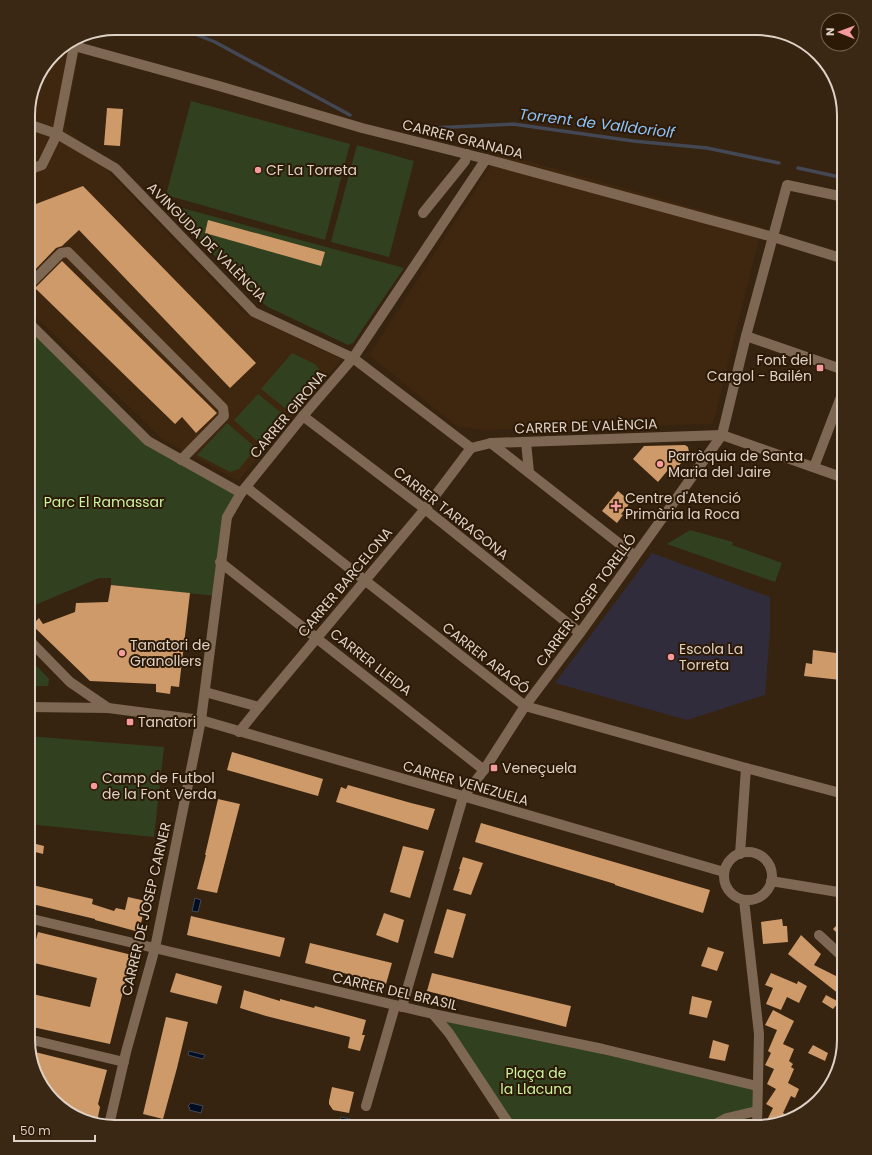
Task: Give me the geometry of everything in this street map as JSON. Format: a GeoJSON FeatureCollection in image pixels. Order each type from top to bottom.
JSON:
{"type":"FeatureCollection","features":[{"type":"Feature","properties":{"kind":"street","name":"CARRER GRANADA"},"geometry":{"type":"LineString","coordinates":[[75,46],[362,128],[486,159],[773,237],[837,257]]}},
{"type":"Feature","properties":{"kind":"street"},"geometry":{"type":"LineString","coordinates":[[35,168],[42,165],[57,134],[70,49]]}},
{"type":"Feature","properties":{"kind":"street","name":"AVINGUDA DE VALÈNCIA"},"geometry":{"type":"LineString","coordinates":[[35,126],[57,134],[115,168],[254,312],[353,358]]}},
{"type":"Feature","properties":{"kind":"street"},"geometry":{"type":"LineString","coordinates":[[423,213],[464,162],[467,154]]}},
{"type":"Feature","properties":{"kind":"street","name":"CARRER GIRONA"},"geometry":{"type":"LineString","coordinates":[[201,720],[220,562],[227,517],[243,490],[303,416],[353,358],[486,159]]}},
{"type":"Feature","properties":{"kind":"street","name":"CARRER JOSEP TORELLÓ"},"geometry":{"type":"LineString","coordinates":[[463,797],[484,770],[525,706],[580,633],[722,435],[746,336],[787,185],[837,196]]}},
{"type":"Feature","properties":{"kind":"street"},"geometry":{"type":"LineString","coordinates":[[35,279],[61,253],[68,252],[223,408],[224,416],[181,460]]}},
{"type":"Feature","properties":{"kind":"street","name":"CARRER ARAGÓ"},"geometry":{"type":"LineString","coordinates":[[35,329],[148,441],[181,460],[243,490],[365,581],[525,706],[837,792]]}},
{"type":"Feature","properties":{"kind":"street"},"geometry":{"type":"LineString","coordinates":[[746,336],[837,368]]}},
{"type":"Feature","properties":{"kind":"street"},"geometry":{"type":"LineString","coordinates":[[353,358],[471,448]]}},
{"type":"Feature","properties":{"kind":"street"},"geometry":{"type":"LineString","coordinates":[[814,467],[837,407]]}},
{"type":"Feature","properties":{"kind":"street","name":"CARRER TARRAGONA"},"geometry":{"type":"LineString","coordinates":[[303,416],[425,509],[580,633]]}},
{"type":"Feature","properties":{"kind":"street","name":"CARRER DE VALÈNCIA"},"geometry":{"type":"LineString","coordinates":[[471,448],[491,443],[722,435],[837,475]]}},
{"type":"Feature","properties":{"kind":"street"},"geometry":{"type":"LineString","coordinates":[[526,442],[529,472]]}},
{"type":"Feature","properties":{"kind":"street"},"geometry":{"type":"LineString","coordinates":[[491,443],[635,556]]}},
{"type":"Feature","properties":{"kind":"street","name":"CARRER BARCELONA"},"geometry":{"type":"LineString","coordinates":[[240,732],[259,707],[425,509],[471,448]]}},
{"type":"Feature","properties":{"kind":"street","name":"CARRER LLEIDA"},"geometry":{"type":"LineString","coordinates":[[220,562],[484,770]]}},
{"type":"Feature","properties":{"kind":"street"},"geometry":{"type":"LineString","coordinates":[[35,647],[70,682],[108,708]]}},
{"type":"Feature","properties":{"kind":"street"},"geometry":{"type":"LineString","coordinates":[[205,692],[259,707]]}},
{"type":"Feature","properties":{"kind":"street","name":"CARRER VENEZUELA"},"geometry":{"type":"LineString","coordinates":[[35,707],[108,708],[201,720],[724,872]]}},
{"type":"Feature","properties":{"kind":"street","name":"CARRER DE JOSEP CARNER"},"geometry":{"type":"LineString","coordinates":[[110,1120],[124,1062],[155,948],[201,720]]}},
{"type":"Feature","properties":{"kind":"street"},"geometry":{"type":"LineString","coordinates":[[740,854],[746,768]]}},
{"type":"Feature","properties":{"kind":"street"},"geometry":{"type":"LineString","coordinates":[[366,1106],[463,797]]}},
{"type":"Feature","properties":{"kind":"street"},"geometry":{"type":"LineString","coordinates":[[753,853],[760,856],[767,862],[771,870],[771,881],[768,889],[763,895],[756,899],[744,900],[735,897],[729,892],[725,884],[724,872],[727,864],[733,857],[740,854],[753,853]]}},
{"type":"Feature","properties":{"kind":"street"},"geometry":{"type":"LineString","coordinates":[[771,881],[837,892]]}},
{"type":"Feature","properties":{"kind":"street"},"geometry":{"type":"LineString","coordinates":[[744,900],[759,1034],[757,1120]]}},
{"type":"Feature","properties":{"kind":"street","name":"CARRER DEL BRASIL"},"geometry":{"type":"LineString","coordinates":[[35,920],[398,1006],[603,1049],[757,1086]]}},
{"type":"Feature","properties":{"kind":"street"},"geometry":{"type":"LineString","coordinates":[[819,935],[837,952]]}},
{"type":"Feature","properties":{"kind":"street"},"geometry":{"type":"LineString","coordinates":[[433,1014],[449,1033],[507,1120]]}},
{"type":"Feature","properties":{"kind":"street"},"geometry":{"type":"LineString","coordinates":[[35,1041],[124,1062]]}},
{"type":"Feature","properties":{"kind":"street"},"geometry":{"type":"LineString","coordinates":[[723,1120],[757,1111]]}},
{"type":"Feature","properties":{"kind":"shaded area"},"geometry":{"type":"Polygon","coordinates":[[[81,43],[65,126],[244,313],[342,359],[238,481],[162,439],[35,317],[35,110],[41,85],[52,66],[58,58],[81,43]]]}},
{"type":"Feature","properties":{"kind":"shaded area"},"geometry":{"type":"Polygon","coordinates":[[[499,153],[762,227],[713,424],[484,430],[456,426],[369,355],[499,153]]]}},
{"type":"Feature","properties":{"kind":"shaded area","name":"Escola La Torreta"},"geometry":{"type":"Polygon","coordinates":[[[652,553],[770,597],[770,632],[765,695],[687,720],[555,683],[652,553]]]}},
{"type":"Feature","properties":{"kind":"green space","name":"CF La Torreta"},"geometry":{"type":"Polygon","coordinates":[[[191,101],[350,144],[325,240],[166,195],[191,101]]]}},
{"type":"Feature","properties":{"kind":"green space"},"geometry":{"type":"Polygon","coordinates":[[[357,145],[414,161],[389,257],[331,242],[357,145]]]}},
{"type":"Feature","properties":{"kind":"green space"},"geometry":{"type":"Polygon","coordinates":[[[164,203],[404,268],[353,343],[348,345],[268,307],[256,298],[164,203]]]}},
{"type":"Feature","properties":{"kind":"green space","name":"Parc El Ramassar"},"geometry":{"type":"Polygon","coordinates":[[[35,329],[148,441],[241,493],[227,517],[216,596],[111,585],[111,578],[99,578],[35,605],[35,329]]]}},
{"type":"Feature","properties":{"kind":"green space"},"geometry":{"type":"Polygon","coordinates":[[[292,353],[315,364],[319,369],[290,412],[261,389],[292,353]]]}},
{"type":"Feature","properties":{"kind":"green space"},"geometry":{"type":"Polygon","coordinates":[[[258,394],[284,415],[261,445],[234,420],[258,394]]]}},
{"type":"Feature","properties":{"kind":"green space"},"geometry":{"type":"Polygon","coordinates":[[[227,423],[256,448],[239,469],[230,472],[197,455],[227,423]]]}},
{"type":"Feature","properties":{"kind":"green space"},"geometry":{"type":"Polygon","coordinates":[[[690,530],[733,542],[732,545],[782,563],[775,582],[667,544],[690,530]]]}},
{"type":"Feature","properties":{"kind":"green space"},"geometry":{"type":"Polygon","coordinates":[[[35,664],[49,679],[48,686],[35,686],[35,664]]]}},
{"type":"Feature","properties":{"kind":"green space","name":"Camp de Futbol de la Font Verda"},"geometry":{"type":"Polygon","coordinates":[[[35,737],[164,747],[154,837],[35,825],[35,737]]]}},
{"type":"Feature","properties":{"kind":"green space","name":"Plaça de la Llacuna"},"geometry":{"type":"Polygon","coordinates":[[[433,1014],[757,1086],[757,1111],[731,1120],[506,1120],[433,1014]]]}},
{"type":"Feature","properties":{"kind":"water"},"geometry":{"type":"Polygon","coordinates":[[[195,898],[201,900],[198,912],[192,911],[195,898]]]}},
{"type":"Feature","properties":{"kind":"water"},"geometry":{"type":"Polygon","coordinates":[[[189,1051],[205,1055],[203,1059],[188,1055],[189,1051]]]}},
{"type":"Feature","properties":{"kind":"water"},"geometry":{"type":"Polygon","coordinates":[[[191,1103],[203,1106],[201,1113],[189,1110],[190,1108],[188,1106],[191,1103]]]}},
{"type":"Feature","properties":{"kind":"water"},"geometry":{"type":"Polygon","coordinates":[[[341,1117],[354,1120],[340,1120],[341,1117]]]}},
{"type":"Feature","properties":{"kind":"building"},"geometry":{"type":"Polygon","coordinates":[[[107,108],[123,109],[120,146],[104,145],[107,108]]]}},
{"type":"Feature","properties":{"kind":"building"},"geometry":{"type":"Polygon","coordinates":[[[83,186],[256,363],[230,388],[79,230],[62,246],[56,248],[35,270],[35,204],[83,186]]]}},
{"type":"Feature","properties":{"kind":"building"},"geometry":{"type":"Polygon","coordinates":[[[208,220],[325,252],[321,266],[205,233],[208,220]]]}},
{"type":"Feature","properties":{"kind":"building"},"geometry":{"type":"Polygon","coordinates":[[[62,261],[217,413],[196,433],[182,417],[175,424],[35,288],[62,261]]]}},
{"type":"Feature","properties":{"kind":"building","name":"Parròquia de Santa Maria del Jaire"},"geometry":{"type":"Polygon","coordinates":[[[685,445],[688,447],[689,452],[673,474],[668,470],[658,482],[633,459],[644,446],[685,445]]]}},
{"type":"Feature","properties":{"kind":"building","name":"Centre d'Atenció Primària la Roca"},"geometry":{"type":"Polygon","coordinates":[[[618,491],[631,502],[621,514],[623,515],[617,523],[602,511],[618,491]]]}},
{"type":"Feature","properties":{"kind":"building","name":"Tanatori de Granollers"},"geometry":{"type":"Polygon","coordinates":[[[111,585],[190,593],[179,687],[171,686],[170,694],[156,692],[156,684],[90,681],[35,628],[35,622],[39,618],[43,624],[75,612],[76,603],[108,602],[111,585]]]}},
{"type":"Feature","properties":{"kind":"building"},"geometry":{"type":"Polygon","coordinates":[[[813,650],[837,653],[837,680],[804,676],[806,663],[812,664],[813,650]]]}},
{"type":"Feature","properties":{"kind":"building"},"geometry":{"type":"Polygon","coordinates":[[[232,752],[323,779],[318,796],[227,770],[232,752]]]}},
{"type":"Feature","properties":{"kind":"building"},"geometry":{"type":"Polygon","coordinates":[[[348,785],[435,809],[428,830],[336,802],[341,787],[346,789],[348,785]]]}},
{"type":"Feature","properties":{"kind":"building"},"geometry":{"type":"Polygon","coordinates":[[[218,799],[240,804],[217,893],[197,889],[218,799]]]}},
{"type":"Feature","properties":{"kind":"building"},"geometry":{"type":"Polygon","coordinates":[[[481,823],[710,890],[703,913],[615,884],[475,842],[481,823]]]}},
{"type":"Feature","properties":{"kind":"building"},"geometry":{"type":"Polygon","coordinates":[[[35,844],[44,846],[43,854],[35,852],[35,844]]]}},
{"type":"Feature","properties":{"kind":"building"},"geometry":{"type":"Polygon","coordinates":[[[403,846],[424,851],[410,898],[390,892],[403,846]]]}},
{"type":"Feature","properties":{"kind":"building"},"geometry":{"type":"Polygon","coordinates":[[[463,857],[483,863],[471,895],[453,890],[463,857]]]}},
{"type":"Feature","properties":{"kind":"building"},"geometry":{"type":"Polygon","coordinates":[[[35,886],[93,899],[92,904],[114,911],[116,908],[125,910],[128,897],[146,901],[139,932],[95,919],[35,905],[35,886]]]}},
{"type":"Feature","properties":{"kind":"building"},"geometry":{"type":"Polygon","coordinates":[[[447,909],[466,914],[453,958],[434,953],[447,909]]]}},
{"type":"Feature","properties":{"kind":"building"},"geometry":{"type":"Polygon","coordinates":[[[384,913],[404,920],[398,943],[376,935],[384,913]]]}},
{"type":"Feature","properties":{"kind":"building"},"geometry":{"type":"Polygon","coordinates":[[[191,916],[285,938],[280,957],[187,935],[191,916]]]}},
{"type":"Feature","properties":{"kind":"building"},"geometry":{"type":"Polygon","coordinates":[[[782,919],[783,926],[787,926],[788,942],[763,944],[761,922],[782,919]]]}},
{"type":"Feature","properties":{"kind":"building"},"geometry":{"type":"Polygon","coordinates":[[[837,925],[837,933],[833,929],[837,925]]]}},
{"type":"Feature","properties":{"kind":"building"},"geometry":{"type":"Polygon","coordinates":[[[38,932],[132,955],[110,1044],[35,1028],[35,995],[90,1007],[97,978],[35,963],[35,943],[38,932]]]}},
{"type":"Feature","properties":{"kind":"building"},"geometry":{"type":"Polygon","coordinates":[[[801,935],[821,954],[814,965],[837,976],[837,992],[788,954],[801,935]]]}},
{"type":"Feature","properties":{"kind":"building"},"geometry":{"type":"Polygon","coordinates":[[[310,943],[392,963],[386,984],[305,963],[310,943]]]}},
{"type":"Feature","properties":{"kind":"building"},"geometry":{"type":"Polygon","coordinates":[[[708,947],[724,952],[717,971],[701,966],[708,947]]]}},
{"type":"Feature","properties":{"kind":"building"},"geometry":{"type":"Polygon","coordinates":[[[176,973],[222,986],[217,1004],[170,992],[176,973]]]}},
{"type":"Feature","properties":{"kind":"building"},"geometry":{"type":"Polygon","coordinates":[[[432,973],[571,1006],[566,1027],[427,991],[432,973]]]}},
{"type":"Feature","properties":{"kind":"building"},"geometry":{"type":"Polygon","coordinates":[[[771,973],[797,984],[798,981],[807,986],[799,1003],[787,997],[781,1010],[766,1004],[773,988],[765,985],[771,973]]]}},
{"type":"Feature","properties":{"kind":"building"},"geometry":{"type":"Polygon","coordinates":[[[244,990],[280,1001],[280,999],[314,1008],[315,1006],[366,1020],[362,1035],[365,1035],[360,1051],[348,1048],[350,1037],[240,1008],[244,990]]]}},
{"type":"Feature","properties":{"kind":"building"},"geometry":{"type":"Polygon","coordinates":[[[826,995],[837,1001],[837,1004],[833,1009],[822,1002],[826,995]]]}},
{"type":"Feature","properties":{"kind":"building"},"geometry":{"type":"Polygon","coordinates":[[[692,996],[712,1001],[707,1018],[689,1014],[692,996]]]}},
{"type":"Feature","properties":{"kind":"building"},"geometry":{"type":"Polygon","coordinates":[[[773,1010],[794,1021],[783,1044],[794,1049],[789,1061],[793,1064],[791,1067],[794,1069],[788,1083],[799,1089],[795,1098],[791,1096],[783,1113],[786,1115],[768,1119],[773,1108],[766,1104],[776,1089],[767,1084],[774,1069],[765,1065],[771,1053],[768,1051],[777,1030],[765,1025],[773,1010]]]}},
{"type":"Feature","properties":{"kind":"building"},"geometry":{"type":"Polygon","coordinates":[[[166,1017],[188,1022],[163,1119],[143,1114],[166,1017]]]}},
{"type":"Feature","properties":{"kind":"building"},"geometry":{"type":"Polygon","coordinates":[[[713,1040],[729,1045],[725,1061],[709,1058],[713,1040]]]}},
{"type":"Feature","properties":{"kind":"building"},"geometry":{"type":"Polygon","coordinates":[[[813,1045],[828,1053],[825,1061],[808,1053],[813,1045]]]}},
{"type":"Feature","properties":{"kind":"building"},"geometry":{"type":"Polygon","coordinates":[[[36,1052],[107,1070],[98,1104],[100,1107],[98,1118],[94,1117],[75,1109],[62,1100],[55,1093],[43,1075],[39,1066],[36,1052]]]}},
{"type":"Feature","properties":{"kind":"building"},"geometry":{"type":"Polygon","coordinates":[[[332,1087],[354,1092],[349,1113],[333,1110],[329,1104],[332,1087]]]}},
{"type":"Feature","properties":{"kind":"waterway","name":"Torrent de Valldoriolf"},"geometry":{"type":"LineString","coordinates":[[198,35],[215,42],[350,115]]}},
{"type":"Feature","properties":{"kind":"waterway","name":"Torrent de Valldoriolf"},"geometry":{"type":"LineString","coordinates":[[411,129],[513,124],[633,141],[707,148],[779,163]]}},
{"type":"Feature","properties":{"kind":"waterway","name":"Torrent de Valldoriolf"},"geometry":{"type":"LineString","coordinates":[[798,168],[837,176]]}},
{"type":"Feature","properties":{"kind":"place","name":"CF La Torreta"},"geometry":{"type":"Point","coordinates":[258,170]}},
{"type":"Feature","properties":{"kind":"place","name":"Font del Cargol - Bailén"},"geometry":{"type":"Point","coordinates":[820,368]}},
{"type":"Feature","properties":{"kind":"place","name":"Parròquia de Santa Maria del Jaire"},"geometry":{"type":"Point","coordinates":[660,464]}},
{"type":"Feature","properties":{"kind":"place","name":"Centre d'Atenció Primària la Roca"},"geometry":{"type":"Point","coordinates":[616,506]}},
{"type":"Feature","properties":{"kind":"place","name":"Tanatori de Granollers"},"geometry":{"type":"Point","coordinates":[122,653]}},
{"type":"Feature","properties":{"kind":"place","name":"Escola La Torreta"},"geometry":{"type":"Point","coordinates":[671,657]}},
{"type":"Feature","properties":{"kind":"place","name":"Tanatori"},"geometry":{"type":"Point","coordinates":[130,722]}},
{"type":"Feature","properties":{"kind":"place","name":"Veneçuela"},"geometry":{"type":"Point","coordinates":[494,768]}},
{"type":"Feature","properties":{"kind":"place","name":"Camp de Futbol de la Font Verda"},"geometry":{"type":"Point","coordinates":[94,786]}}]}
